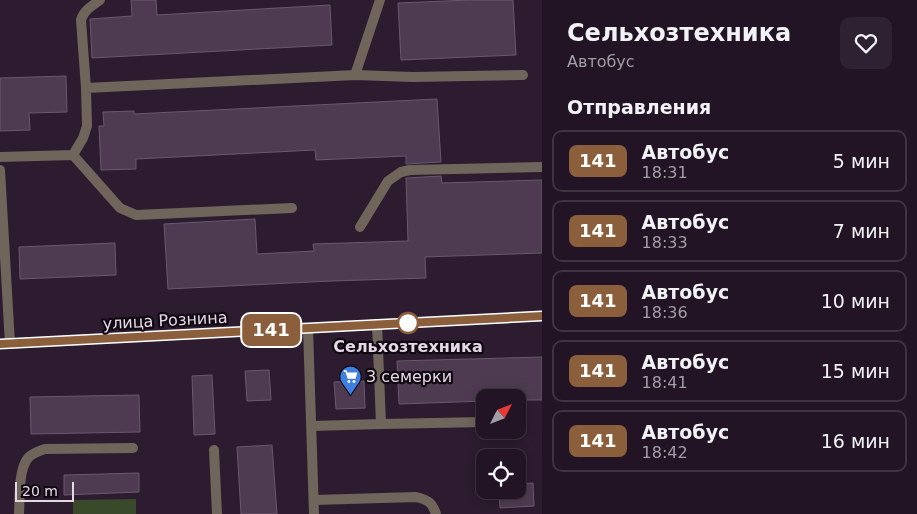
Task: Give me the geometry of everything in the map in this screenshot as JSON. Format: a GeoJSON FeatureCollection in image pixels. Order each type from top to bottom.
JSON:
{"type":"FeatureCollection","features":[{"type":"Feature","properties":{"kind":"street"},"geometry":{"type":"LineString","coordinates":[[73,155],[83,138],[86,126],[86,88],[81,20],[82,15],[87,9],[100,0]]}},
{"type":"Feature","properties":{"kind":"street"},"geometry":{"type":"LineString","coordinates":[[355,76],[380,0]]}},
{"type":"Feature","properties":{"kind":"street"},"geometry":{"type":"LineString","coordinates":[[86,88],[355,76],[523,75]]}},
{"type":"Feature","properties":{"kind":"street"},"geometry":{"type":"LineString","coordinates":[[0,157],[73,155]]}},
{"type":"Feature","properties":{"kind":"street"},"geometry":{"type":"LineString","coordinates":[[73,155],[120,208],[136,214],[292,208]]}},
{"type":"Feature","properties":{"kind":"street"},"geometry":{"type":"LineString","coordinates":[[360,227],[388,181],[401,172],[410,170],[542,167]]}},
{"type":"Feature","properties":{"kind":"street"},"geometry":{"type":"LineString","coordinates":[[0,170],[5,344]]}},
{"type":"Feature","properties":{"kind":"street","name":"улица Рознина"},"geometry":{"type":"LineString","coordinates":[[5,344],[542,316]]}},
{"type":"Feature","properties":{"kind":"street"},"geometry":{"type":"LineString","coordinates":[[377,324],[381,424]]}},
{"type":"Feature","properties":{"kind":"street"},"geometry":{"type":"LineString","coordinates":[[308,328],[314,514]]}},
{"type":"Feature","properties":{"kind":"street"},"geometry":{"type":"LineString","coordinates":[[312,426],[476,422]]}},
{"type":"Feature","properties":{"kind":"street"},"geometry":{"type":"LineString","coordinates":[[19,514],[23,468],[27,459],[35,452],[45,449],[133,448]]}},
{"type":"Feature","properties":{"kind":"street"},"geometry":{"type":"LineString","coordinates":[[214,450],[217,514]]}},
{"type":"Feature","properties":{"kind":"street"},"geometry":{"type":"LineString","coordinates":[[314,500],[416,497],[426,500],[434,506],[436,514]]}},
{"type":"Feature","properties":{"kind":"green space"},"geometry":{"type":"Polygon","coordinates":[[[136,499],[136,514],[73,514],[73,500],[136,499]]]}},
{"type":"Feature","properties":{"kind":"building"},"geometry":{"type":"Polygon","coordinates":[[[131,0],[156,0],[157,15],[330,5],[332,45],[92,58],[90,19],[132,16],[131,0]]]}},
{"type":"Feature","properties":{"kind":"building"},"geometry":{"type":"Polygon","coordinates":[[[513,0],[516,55],[401,60],[398,3],[513,0]]]}},
{"type":"Feature","properties":{"kind":"building"},"geometry":{"type":"Polygon","coordinates":[[[66,76],[67,112],[29,113],[30,130],[0,131],[0,78],[66,76]]]}},
{"type":"Feature","properties":{"kind":"building"},"geometry":{"type":"Polygon","coordinates":[[[437,99],[441,162],[406,164],[406,156],[316,160],[315,150],[136,159],[136,169],[101,170],[99,126],[104,126],[103,112],[134,111],[134,114],[437,99]]]}},
{"type":"Feature","properties":{"kind":"building"},"geometry":{"type":"Polygon","coordinates":[[[441,176],[442,183],[542,180],[542,253],[425,257],[426,278],[168,289],[164,224],[255,219],[257,254],[314,251],[313,244],[408,241],[406,178],[441,176]]]}},
{"type":"Feature","properties":{"kind":"building"},"geometry":{"type":"Polygon","coordinates":[[[115,243],[116,275],[20,279],[19,247],[115,243]]]}},
{"type":"Feature","properties":{"kind":"building"},"geometry":{"type":"Polygon","coordinates":[[[542,357],[542,400],[526,400],[526,389],[476,389],[476,401],[399,404],[397,361],[542,357]]]}},
{"type":"Feature","properties":{"kind":"building"},"geometry":{"type":"Polygon","coordinates":[[[269,370],[271,400],[247,401],[245,371],[269,370]]]}},
{"type":"Feature","properties":{"kind":"building"},"geometry":{"type":"Polygon","coordinates":[[[212,375],[215,434],[194,435],[192,376],[212,375]]]}},
{"type":"Feature","properties":{"kind":"building","name":"3 семерки"},"geometry":{"type":"Polygon","coordinates":[[[364,381],[365,408],[336,409],[334,382],[364,381]]]}},
{"type":"Feature","properties":{"kind":"building"},"geometry":{"type":"Polygon","coordinates":[[[139,395],[140,432],[31,434],[30,397],[139,395]]]}},
{"type":"Feature","properties":{"kind":"building"},"geometry":{"type":"Polygon","coordinates":[[[272,445],[277,514],[241,514],[237,447],[272,445]]]}},
{"type":"Feature","properties":{"kind":"building"},"geometry":{"type":"Polygon","coordinates":[[[139,473],[139,492],[64,495],[64,475],[139,473]]]}},
{"type":"Feature","properties":{"kind":"building"},"geometry":{"type":"Polygon","coordinates":[[[526,483],[533,483],[534,506],[500,508],[500,499],[526,499],[526,483]]]}},
{"type":"Feature","properties":{"kind":"bus line","name":"141"},"geometry":{"type":"LineString","coordinates":[[0,344],[542,316]]}},
{"type":"Feature","properties":{"kind":"place","name":"Сельхозтехника"},"geometry":{"type":"Point","coordinates":[408,323]}},
{"type":"Feature","properties":{"kind":"place","name":"3 семерки"},"geometry":{"type":"Point","coordinates":[350,395]}}]}
